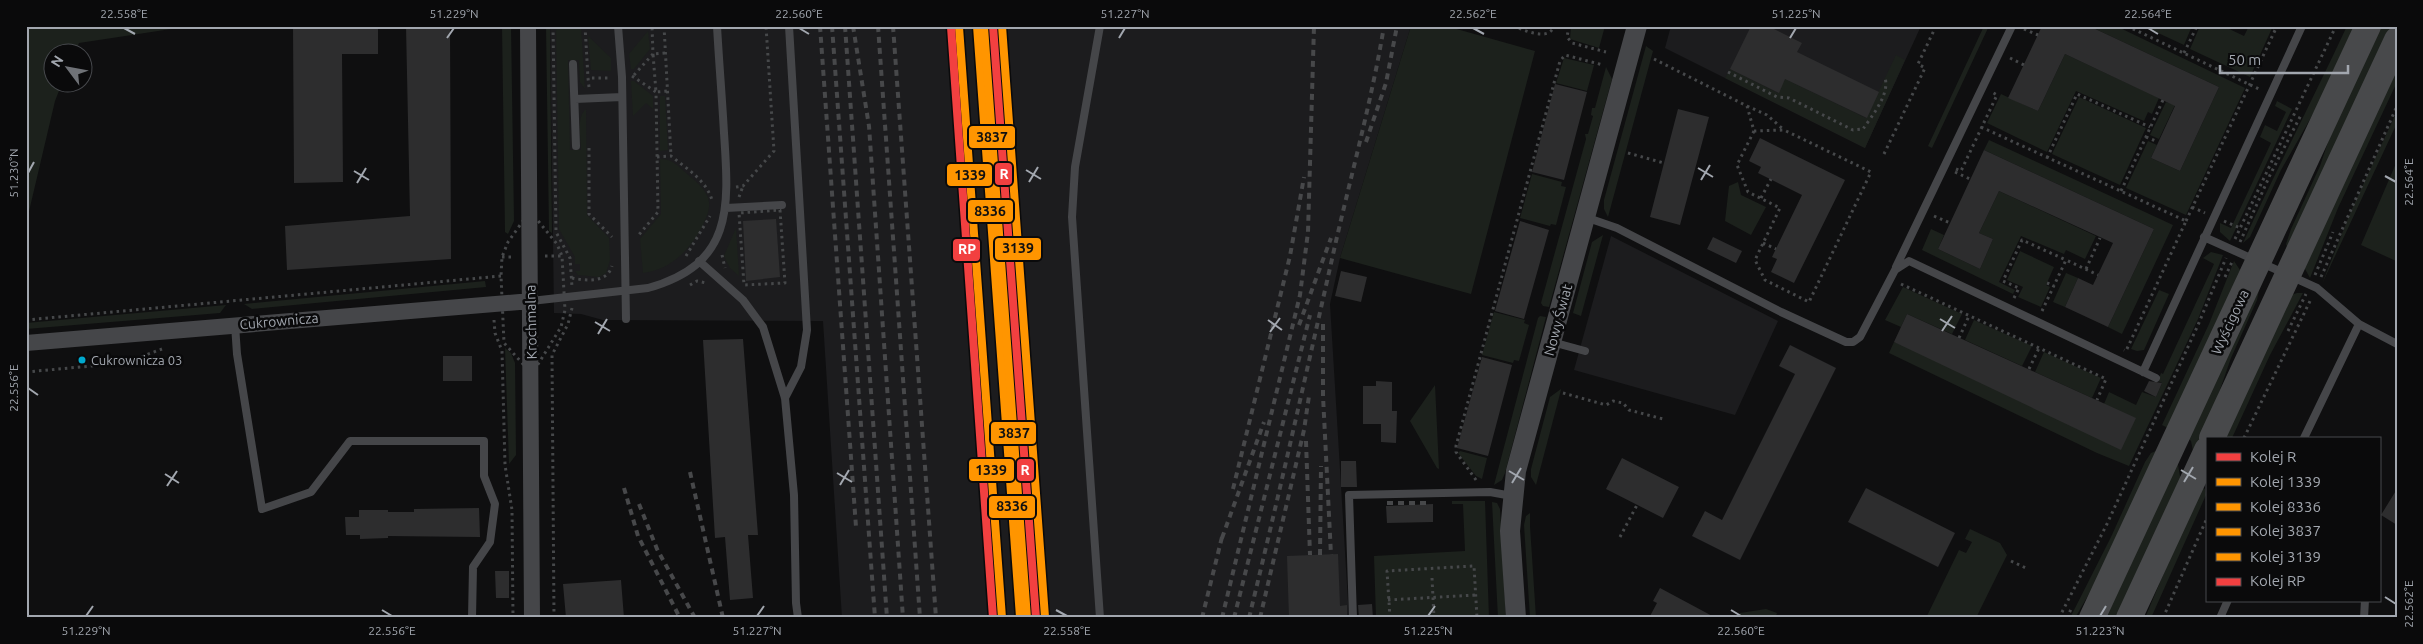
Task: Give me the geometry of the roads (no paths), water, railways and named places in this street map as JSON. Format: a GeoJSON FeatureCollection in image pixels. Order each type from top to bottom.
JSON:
{"type":"FeatureCollection","features":[{"type":"Feature","properties":{"kind":"main road","name":"Wyścigowa"},"geometry":{"type":"LineString","coordinates":[[2092,618],[2242,253],[2368,26]]}},
{"type":"Feature","properties":{"kind":"main road"},"geometry":{"type":"LineString","coordinates":[[2212,437],[2397,40]]}},
{"type":"Feature","properties":{"kind":"main road"},"geometry":{"type":"LineString","coordinates":[[2129,618],[2206,452]]}},
{"type":"Feature","properties":{"kind":"street","name":"Krochmalna"},"geometry":{"type":"LineString","coordinates":[[528,26],[532,618]]}},
{"type":"Feature","properties":{"kind":"street","name":"Nowy Świat"},"geometry":{"type":"LineString","coordinates":[[1516,618],[1510,531],[1516,471],[1637,26]]}},
{"type":"Feature","properties":{"kind":"street","name":"Cukrownicza"},"geometry":{"type":"LineString","coordinates":[[26,343],[531,301]]}},
{"type":"Feature","properties":{"kind":"lane"},"geometry":{"type":"LineString","coordinates":[[618,26],[622,77],[626,319]]}},
{"type":"Feature","properties":{"kind":"lane"},"geometry":{"type":"LineString","coordinates":[[531,301],[573,298],[648,288],[676,279],[699,261],[716,242],[726,208],[728,188],[717,26]]}},
{"type":"Feature","properties":{"kind":"lane"},"geometry":{"type":"LineString","coordinates":[[785,398],[801,367],[807,330],[789,26]]}},
{"type":"Feature","properties":{"kind":"lane"},"geometry":{"type":"LineString","coordinates":[[1100,26],[1074,167],[1072,217],[1100,618]]}},
{"type":"Feature","properties":{"kind":"lane"},"geometry":{"type":"LineString","coordinates":[[1585,217],[1617,228],[1781,312],[1846,342],[1853,342],[1860,337],[1892,276],[2012,26]]}},
{"type":"Feature","properties":{"kind":"lane"},"geometry":{"type":"LineString","coordinates":[[2142,372],[2302,26]]}},
{"type":"Feature","properties":{"kind":"lane"},"geometry":{"type":"LineString","coordinates":[[573,64],[576,146]]}},
{"type":"Feature","properties":{"kind":"lane"},"geometry":{"type":"LineString","coordinates":[[575,99],[622,97]]}},
{"type":"Feature","properties":{"kind":"lane"},"geometry":{"type":"LineString","coordinates":[[726,208],[739,210],[782,205]]}},
{"type":"Feature","properties":{"kind":"lane"},"geometry":{"type":"LineString","coordinates":[[2204,237],[2316,288],[2360,324],[2397,344]]}},
{"type":"Feature","properties":{"kind":"lane"},"geometry":{"type":"LineString","coordinates":[[699,261],[743,300],[763,327],[785,398],[794,495],[796,603],[798,618]]}},
{"type":"Feature","properties":{"kind":"lane"},"geometry":{"type":"LineString","coordinates":[[1892,276],[1899,266],[1909,262],[2156,378]]}},
{"type":"Feature","properties":{"kind":"lane"},"geometry":{"type":"LineString","coordinates":[[2304,437],[2360,324]]}},
{"type":"Feature","properties":{"kind":"lane"},"geometry":{"type":"LineString","coordinates":[[235,325],[262,509],[311,492],[350,441],[484,441],[484,476],[495,504],[490,542],[473,567],[472,618]]}},
{"type":"Feature","properties":{"kind":"lane"},"geometry":{"type":"LineString","coordinates":[[1552,342],[1585,351]]}},
{"type":"Feature","properties":{"kind":"lane"},"geometry":{"type":"LineString","coordinates":[[1353,618],[1349,495],[1490,492],[1512,496]]}},
{"type":"Feature","properties":{"kind":"lane"},"geometry":{"type":"LineString","coordinates":[[2220,618],[2227,602]]}},
{"type":"Feature","properties":{"kind":"lane"},"geometry":{"type":"LineString","coordinates":[[2364,618],[2365,602]]}},
{"type":"Feature","properties":{"kind":"railway"},"geometry":{"type":"LineString","coordinates":[[820,26],[856,527]]}},
{"type":"Feature","properties":{"kind":"railway"},"geometry":{"type":"LineString","coordinates":[[832,26],[875,618]]}},
{"type":"Feature","properties":{"kind":"railway"},"geometry":{"type":"LineString","coordinates":[[845,26],[887,618]]}},
{"type":"Feature","properties":{"kind":"railway"},"geometry":{"type":"LineString","coordinates":[[853,26],[869,126],[903,618]]}},
{"type":"Feature","properties":{"kind":"railway"},"geometry":{"type":"LineString","coordinates":[[878,26],[920,618]]}},
{"type":"Feature","properties":{"kind":"railway"},"geometry":{"type":"LineString","coordinates":[[893,26],[936,618]]}},
{"type":"Feature","properties":{"kind":"railway"},"geometry":{"type":"LineString","coordinates":[[1222,618],[1300,295],[1308,232],[1314,26]]}},
{"type":"Feature","properties":{"kind":"railway"},"geometry":{"type":"LineString","coordinates":[[1249,618],[1366,114],[1384,26]]}},
{"type":"Feature","properties":{"kind":"railway"},"geometry":{"type":"LineString","coordinates":[[1366,142],[1386,83],[1397,26]]}},
{"type":"Feature","properties":{"kind":"railway"},"geometry":{"type":"LineString","coordinates":[[1233,489],[1290,256],[1304,177]]}},
{"type":"Feature","properties":{"kind":"railway"},"geometry":{"type":"LineString","coordinates":[[1299,325],[1331,238]]}},
{"type":"Feature","properties":{"kind":"railway"},"geometry":{"type":"LineString","coordinates":[[1234,618],[1310,315]]}},
{"type":"Feature","properties":{"kind":"railway"},"geometry":{"type":"LineString","coordinates":[[1323,324],[1323,396],[1331,555]]}},
{"type":"Feature","properties":{"kind":"railway"},"geometry":{"type":"LineString","coordinates":[[1260,618],[1304,430],[1309,396]]}},
{"type":"Feature","properties":{"kind":"railway"},"geometry":{"type":"LineString","coordinates":[[1222,538],[1264,422]]}},
{"type":"Feature","properties":{"kind":"railway"},"geometry":{"type":"LineString","coordinates":[[1306,441],[1310,555]]}},
{"type":"Feature","properties":{"kind":"railway"},"geometry":{"type":"LineString","coordinates":[[1320,555],[1321,466]]}},
{"type":"Feature","properties":{"kind":"railway"},"geometry":{"type":"LineString","coordinates":[[690,472],[723,618]]}},
{"type":"Feature","properties":{"kind":"railway"},"geometry":{"type":"LineString","coordinates":[[624,488],[638,536],[680,618]]}},
{"type":"Feature","properties":{"kind":"railway"},"geometry":{"type":"LineString","coordinates":[[1387,503],[1426,503]]}},
{"type":"Feature","properties":{"kind":"railway"},"geometry":{"type":"LineString","coordinates":[[639,504],[657,549],[695,618]]}},
{"type":"Feature","properties":{"kind":"railway"},"geometry":{"type":"LineString","coordinates":[[1202,618],[1223,533]]}},
{"type":"Feature","properties":{"kind":"rail line","name":"8336"},"geometry":{"type":"LineString","coordinates":[[977,26],[1020,617]]}},
{"type":"Feature","properties":{"kind":"rail line","name":"R"},"geometry":{"type":"LineString","coordinates":[[993,26],[1036,618]]}},
{"type":"Feature","properties":{"kind":"rail line","name":"3139"},"geometry":{"type":"LineString","coordinates":[[1002,26],[1045,617]]}},
{"type":"Feature","properties":{"kind":"rail line","name":"RP"},"geometry":{"type":"LineString","coordinates":[[951,27],[993,618]]}},
{"type":"Feature","properties":{"kind":"rail line","name":"1339"},"geometry":{"type":"LineString","coordinates":[[959,27],[1002,618]]}},
{"type":"Feature","properties":{"kind":"rail line","name":"3837"},"geometry":{"type":"LineString","coordinates":[[984,27],[1027,618]]}},
{"type":"Feature","properties":{"kind":"place","name":"Cukrownicza 03"},"geometry":{"type":"Point","coordinates":[82,360]}}]}
